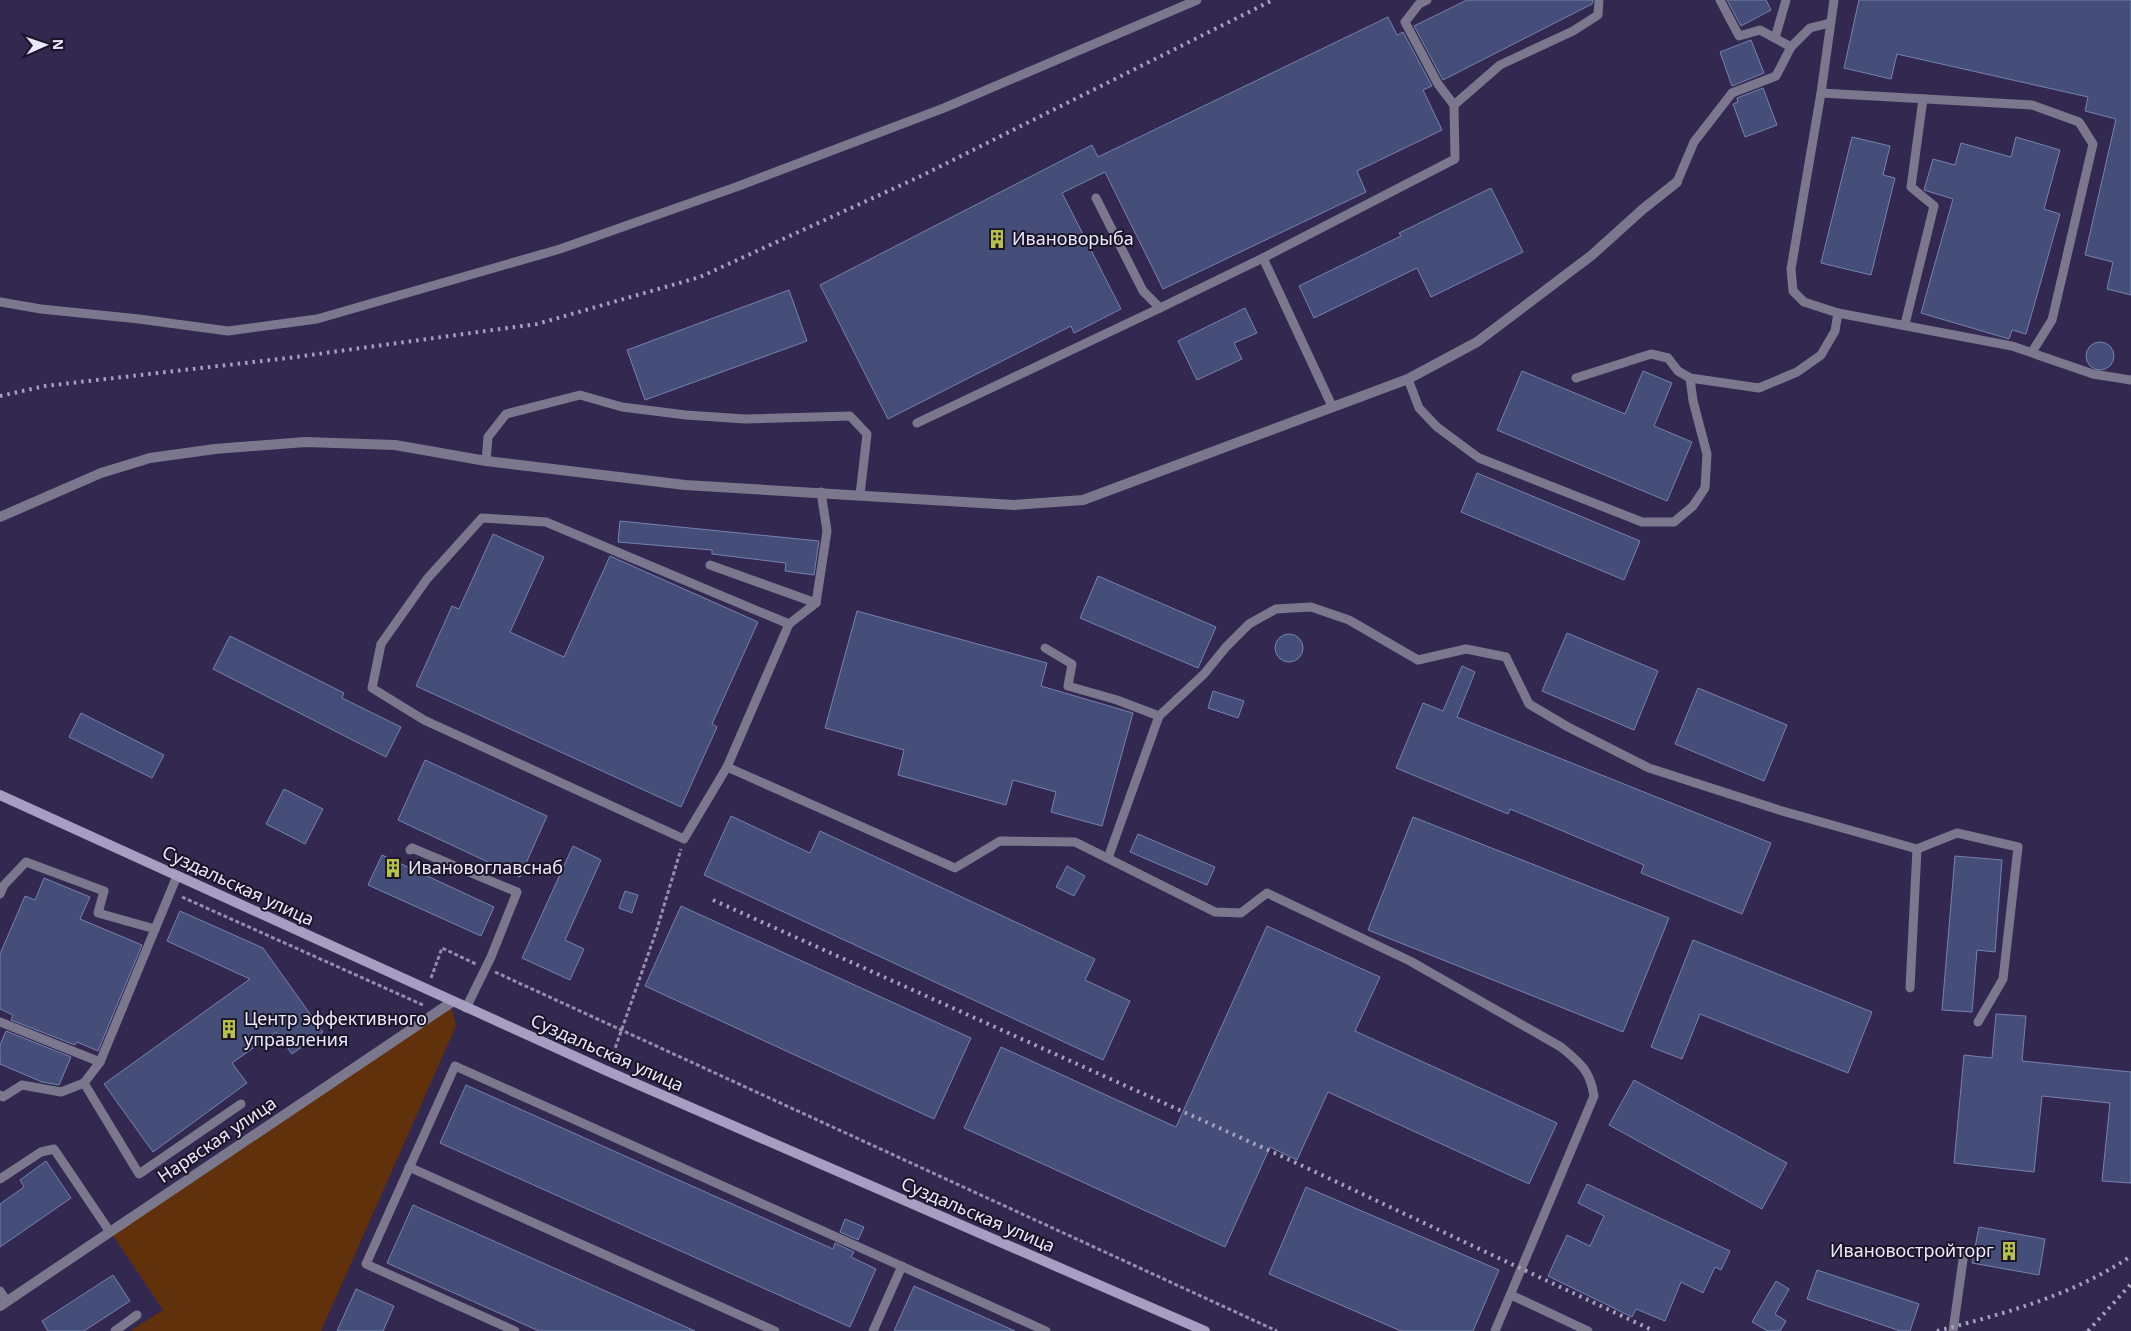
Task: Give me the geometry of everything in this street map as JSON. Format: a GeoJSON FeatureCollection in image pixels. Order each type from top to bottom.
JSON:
{"type":"FeatureCollection","features":[{"type":"Feature","properties":{"kind":"main road","name":"Суздальская улица"},"geometry":{"type":"LineString","coordinates":[[0,795],[607,1071],[1205,1331]]}},
{"type":"Feature","properties":{"kind":"street"},"geometry":{"type":"LineString","coordinates":[[0,517],[101,474],[150,458],[187,452],[305,442],[395,445],[486,461],[685,485],[1014,505],[1083,500],[1408,379],[1477,342],[1592,255],[1676,182]]}},
{"type":"Feature","properties":{"kind":"street","name":"Нарвская улица"},"geometry":{"type":"LineString","coordinates":[[3,1303],[452,1002]]}},
{"type":"Feature","properties":{"kind":"lane"},"geometry":{"type":"LineString","coordinates":[[0,302],[41,309],[139,318],[228,331],[317,319],[560,250],[736,187],[944,108],[1197,0]]}},
{"type":"Feature","properties":{"kind":"lane"},"geometry":{"type":"LineString","coordinates":[[917,423],[1263,258],[1455,160],[1454,105],[1438,84],[1405,22],[1419,4],[1427,0]]}},
{"type":"Feature","properties":{"kind":"lane"},"geometry":{"type":"LineString","coordinates":[[1454,105],[1500,65],[1573,31],[1598,15],[1599,0]]}},
{"type":"Feature","properties":{"kind":"lane"},"geometry":{"type":"LineString","coordinates":[[1720,0],[1739,36],[1760,30],[1791,47]]}},
{"type":"Feature","properties":{"kind":"lane"},"geometry":{"type":"LineString","coordinates":[[1774,38],[1786,0]]}},
{"type":"Feature","properties":{"kind":"lane"},"geometry":{"type":"LineString","coordinates":[[1834,0],[1792,276],[1793,290],[1804,302],[1838,313],[1905,324],[2012,346],[2093,374],[2131,380]]}},
{"type":"Feature","properties":{"kind":"lane"},"geometry":{"type":"LineString","coordinates":[[1676,182],[1694,142],[1732,93],[1776,76],[1791,47],[1810,28],[1830,23]]}},
{"type":"Feature","properties":{"kind":"lane"},"geometry":{"type":"LineString","coordinates":[[1821,93],[2032,105],[2079,122],[2093,144],[2052,320],[2032,352]]}},
{"type":"Feature","properties":{"kind":"lane"},"geometry":{"type":"LineString","coordinates":[[1905,324],[1934,206],[1911,187],[1923,99]]}},
{"type":"Feature","properties":{"kind":"lane"},"geometry":{"type":"LineString","coordinates":[[1096,198],[1143,291],[1160,308]]}},
{"type":"Feature","properties":{"kind":"lane"},"geometry":{"type":"LineString","coordinates":[[1263,258],[1332,406]]}},
{"type":"Feature","properties":{"kind":"lane"},"geometry":{"type":"LineString","coordinates":[[1576,378],[1651,354],[1668,358],[1678,371],[1690,378],[1759,388],[1797,372],[1821,354],[1835,331],[1838,313]]}},
{"type":"Feature","properties":{"kind":"lane"},"geometry":{"type":"LineString","coordinates":[[1408,379],[1419,408],[1437,426],[1479,458],[1642,522],[1674,522],[1693,506],[1705,488],[1707,454],[1693,401],[1690,378]]}},
{"type":"Feature","properties":{"kind":"lane"},"geometry":{"type":"LineString","coordinates":[[486,461],[488,436],[506,414],[580,395],[622,406],[686,415],[745,419],[850,416],[867,434],[860,496]]}},
{"type":"Feature","properties":{"kind":"lane"},"geometry":{"type":"LineString","coordinates":[[789,624],[546,522],[482,518],[428,579],[381,644],[372,688],[424,720],[684,839],[727,766],[789,624],[816,603],[827,531],[821,492]]}},
{"type":"Feature","properties":{"kind":"lane"},"geometry":{"type":"LineString","coordinates":[[710,565],[816,603]]}},
{"type":"Feature","properties":{"kind":"lane"},"geometry":{"type":"LineString","coordinates":[[1108,858],[1159,716],[1204,674],[1226,647],[1249,624],[1276,609],[1311,607],[1349,620],[1418,660],[1466,649],[1506,657],[1529,704],[1568,727],[1648,768],[1779,810],[1917,849],[1957,833],[2018,847],[2003,979],[1978,1022]]}},
{"type":"Feature","properties":{"kind":"lane"},"geometry":{"type":"LineString","coordinates":[[1045,648],[1072,664],[1068,686],[1117,700],[1159,716]]}},
{"type":"Feature","properties":{"kind":"lane"},"geometry":{"type":"LineString","coordinates":[[727,766],[955,868],[1000,841],[1075,842],[1215,912],[1242,913],[1267,893],[1410,961],[1561,1047],[1582,1065],[1591,1078],[1594,1096],[1495,1331]]}},
{"type":"Feature","properties":{"kind":"lane"},"geometry":{"type":"LineString","coordinates":[[410,850],[412,848],[517,892],[466,1008]]}},
{"type":"Feature","properties":{"kind":"lane"},"geometry":{"type":"LineString","coordinates":[[1910,988],[1917,849]]}},
{"type":"Feature","properties":{"kind":"lane"},"geometry":{"type":"LineString","coordinates":[[0,894],[4,885],[26,862],[104,891],[98,912],[155,929]]}},
{"type":"Feature","properties":{"kind":"lane"},"geometry":{"type":"LineString","coordinates":[[0,1095],[3,1097],[22,1085],[61,1092],[84,1082],[100,1062],[177,876]]}},
{"type":"Feature","properties":{"kind":"lane"},"geometry":{"type":"LineString","coordinates":[[0,1022],[100,1062]]}},
{"type":"Feature","properties":{"kind":"lane"},"geometry":{"type":"LineString","coordinates":[[515,1331],[366,1264],[455,1066],[1046,1331]]}},
{"type":"Feature","properties":{"kind":"lane"},"geometry":{"type":"LineString","coordinates":[[84,1082],[139,1174],[242,1104]]}},
{"type":"Feature","properties":{"kind":"lane"},"geometry":{"type":"LineString","coordinates":[[0,1179],[41,1152],[54,1149],[110,1232]]}},
{"type":"Feature","properties":{"kind":"lane"},"geometry":{"type":"LineString","coordinates":[[409,1167],[776,1331]]}},
{"type":"Feature","properties":{"kind":"lane"},"geometry":{"type":"LineString","coordinates":[[1953,1331],[1964,1253]]}},
{"type":"Feature","properties":{"kind":"lane"},"geometry":{"type":"LineString","coordinates":[[873,1331],[902,1266]]}},
{"type":"Feature","properties":{"kind":"lane"},"geometry":{"type":"LineString","coordinates":[[0,1291],[3,1303]]}},
{"type":"Feature","properties":{"kind":"lane"},"geometry":{"type":"LineString","coordinates":[[1510,1295],[1586,1331]]}},
{"type":"Feature","properties":{"kind":"lane"},"geometry":{"type":"LineString","coordinates":[[115,1331],[137,1315]]}},
{"type":"Feature","properties":{"kind":"path"},"geometry":{"type":"LineString","coordinates":[[607,1071],[657,929],[684,839]]}},
{"type":"Feature","properties":{"kind":"path"},"geometry":{"type":"LineString","coordinates":[[170,892],[436,1012]]}},
{"type":"Feature","properties":{"kind":"path"},"geometry":{"type":"LineString","coordinates":[[418,1003],[426,990],[442,948],[621,1032],[1278,1331]]}},
{"type":"Feature","properties":{"kind":"shaded area"},"geometry":{"type":"Polygon","coordinates":[[[451,1006],[456,1026],[321,1331],[130,1331],[163,1310],[112,1234],[451,1006]]]}},
{"type":"Feature","properties":{"kind":"building"},"geometry":{"type":"Polygon","coordinates":[[[1467,0],[1593,0],[1592,4],[1443,80],[1414,26],[1467,0]]]}},
{"type":"Feature","properties":{"kind":"building"},"geometry":{"type":"Polygon","coordinates":[[[1727,0],[1766,0],[1771,10],[1741,26],[1727,0]]]}},
{"type":"Feature","properties":{"kind":"building"},"geometry":{"type":"Polygon","coordinates":[[[1859,0],[2131,0],[2131,295],[2107,289],[2113,262],[2085,255],[2116,119],[2085,111],[2088,97],[1897,54],[1891,79],[1844,68],[1859,0]]]}},
{"type":"Feature","properties":{"kind":"building"},"geometry":{"type":"Polygon","coordinates":[[[1388,17],[1397,35],[1403,32],[1432,86],[1423,90],[1442,130],[1357,171],[1366,192],[1163,289],[1105,172],[1062,193],[1121,309],[1074,333],[1071,326],[888,419],[820,285],[1092,145],[1098,157],[1388,17]]]}},
{"type":"Feature","properties":{"kind":"building"},"geometry":{"type":"Polygon","coordinates":[[[1751,40],[1764,73],[1732,86],[1720,52],[1751,40]]]}},
{"type":"Feature","properties":{"kind":"building"},"geometry":{"type":"Polygon","coordinates":[[[1763,88],[1777,125],[1745,137],[1733,104],[1738,102],[1737,98],[1763,88]]]}},
{"type":"Feature","properties":{"kind":"building"},"geometry":{"type":"Polygon","coordinates":[[[1852,137],[1890,146],[1883,175],[1895,178],[1871,275],[1821,263],[1852,137]]]}},
{"type":"Feature","properties":{"kind":"building"},"geometry":{"type":"Polygon","coordinates":[[[2016,137],[2060,150],[2044,209],[2060,214],[2026,334],[2012,330],[2009,339],[1921,313],[1953,199],[1924,190],[1933,159],[1955,165],[1961,143],[2011,157],[2016,137]]]}},
{"type":"Feature","properties":{"kind":"building"},"geometry":{"type":"Polygon","coordinates":[[[1491,188],[1523,252],[1431,297],[1417,268],[1314,318],[1299,286],[1401,236],[1399,233],[1491,188]]]}},
{"type":"Feature","properties":{"kind":"building"},"geometry":{"type":"Polygon","coordinates":[[[789,290],[807,341],[645,400],[627,350],[789,290]]]}},
{"type":"Feature","properties":{"kind":"building"},"geometry":{"type":"Polygon","coordinates":[[[1245,308],[1257,333],[1234,343],[1242,359],[1197,380],[1178,341],[1245,308]]]}},
{"type":"Feature","properties":{"kind":"building"},"geometry":{"type":"Polygon","coordinates":[[[2100,342],[2110,346],[2114,356],[2110,366],[2100,370],[2090,366],[2086,356],[2090,346],[2100,342]]]}},
{"type":"Feature","properties":{"kind":"building"},"geometry":{"type":"Polygon","coordinates":[[[1522,371],[1625,414],[1643,371],[1672,383],[1654,426],[1692,442],[1667,501],[1497,430],[1522,371]]]}},
{"type":"Feature","properties":{"kind":"building"},"geometry":{"type":"Polygon","coordinates":[[[1477,473],[1640,541],[1624,580],[1461,512],[1477,473]]]}},
{"type":"Feature","properties":{"kind":"building"},"geometry":{"type":"Polygon","coordinates":[[[620,521],[819,541],[814,575],[785,571],[786,563],[712,554],[712,550],[618,542],[620,521]]]}},
{"type":"Feature","properties":{"kind":"building"},"geometry":{"type":"Polygon","coordinates":[[[493,534],[544,557],[510,632],[564,657],[610,556],[758,622],[712,724],[717,727],[681,807],[416,686],[452,606],[459,609],[493,534]]]}},
{"type":"Feature","properties":{"kind":"building"},"geometry":{"type":"Polygon","coordinates":[[[1098,576],[1216,627],[1198,668],[1080,618],[1098,576]]]}},
{"type":"Feature","properties":{"kind":"building"},"geometry":{"type":"Polygon","coordinates":[[[857,611],[1047,663],[1041,686],[1133,713],[1102,826],[1051,812],[1056,792],[1013,780],[1006,805],[898,775],[904,750],[825,728],[857,611]]]}},
{"type":"Feature","properties":{"kind":"building"},"geometry":{"type":"Polygon","coordinates":[[[1567,633],[1658,671],[1634,730],[1542,691],[1567,633]]]}},
{"type":"Feature","properties":{"kind":"building"},"geometry":{"type":"Polygon","coordinates":[[[1289,634],[1299,638],[1303,648],[1299,658],[1289,662],[1279,658],[1275,648],[1279,638],[1289,634]]]}},
{"type":"Feature","properties":{"kind":"building"},"geometry":{"type":"Polygon","coordinates":[[[230,636],[344,693],[342,698],[401,727],[386,757],[213,669],[230,636]]]}},
{"type":"Feature","properties":{"kind":"building"},"geometry":{"type":"Polygon","coordinates":[[[1462,666],[1475,672],[1457,717],[1771,843],[1742,914],[1641,873],[1644,865],[1510,809],[1508,814],[1396,768],[1423,703],[1443,711],[1462,666]]]}},
{"type":"Feature","properties":{"kind":"building"},"geometry":{"type":"Polygon","coordinates":[[[1698,688],[1787,725],[1764,781],[1675,744],[1698,688]]]}},
{"type":"Feature","properties":{"kind":"building"},"geometry":{"type":"Polygon","coordinates":[[[1213,691],[1244,701],[1238,718],[1208,708],[1213,691]]]}},
{"type":"Feature","properties":{"kind":"building"},"geometry":{"type":"Polygon","coordinates":[[[81,713],[164,755],[152,778],[69,737],[81,713]]]}},
{"type":"Feature","properties":{"kind":"building"},"geometry":{"type":"Polygon","coordinates":[[[425,760],[547,816],[520,877],[398,820],[425,760]]]}},
{"type":"Feature","properties":{"kind":"building"},"geometry":{"type":"Polygon","coordinates":[[[284,789],[323,809],[305,844],[266,824],[284,789]]]}},
{"type":"Feature","properties":{"kind":"building"},"geometry":{"type":"Polygon","coordinates":[[[731,816],[810,853],[820,831],[1095,959],[1085,980],[1130,1001],[1103,1060],[704,875],[731,816]]]}},
{"type":"Feature","properties":{"kind":"building"},"geometry":{"type":"Polygon","coordinates":[[[1413,817],[1669,918],[1623,1032],[1368,930],[1413,817]]]}},
{"type":"Feature","properties":{"kind":"building"},"geometry":{"type":"Polygon","coordinates":[[[1138,834],[1215,867],[1207,885],[1130,852],[1138,834]]]}},
{"type":"Feature","properties":{"kind":"building"},"geometry":{"type":"Polygon","coordinates":[[[573,846],[601,860],[565,940],[584,949],[570,980],[522,958],[573,846]]]}},
{"type":"Feature","properties":{"kind":"building"},"geometry":{"type":"Polygon","coordinates":[[[382,855],[494,907],[481,936],[368,885],[382,855]]]}},
{"type":"Feature","properties":{"kind":"building"},"geometry":{"type":"Polygon","coordinates":[[[1955,856],[2002,860],[1995,952],[1977,950],[1972,1012],[1942,1010],[1955,856]]]}},
{"type":"Feature","properties":{"kind":"building"},"geometry":{"type":"Polygon","coordinates":[[[1067,866],[1085,876],[1074,896],[1056,887],[1067,866]]]}},
{"type":"Feature","properties":{"kind":"building"},"geometry":{"type":"Polygon","coordinates":[[[44,878],[90,897],[80,919],[142,945],[98,1051],[77,1042],[75,1045],[11,1020],[13,1015],[0,1009],[0,954],[25,896],[35,900],[44,878]]]}},
{"type":"Feature","properties":{"kind":"building"},"geometry":{"type":"Polygon","coordinates":[[[625,891],[638,895],[632,913],[619,908],[625,891]]]}},
{"type":"Feature","properties":{"kind":"building"},"geometry":{"type":"Polygon","coordinates":[[[681,906],[971,1038],[934,1119],[645,986],[681,906]]]}},
{"type":"Feature","properties":{"kind":"building","name":"Центр эффективного управления"},"geometry":{"type":"Polygon","coordinates":[[[180,911],[263,948],[323,1032],[292,1054],[276,1032],[232,1063],[247,1083],[153,1152],[104,1084],[250,979],[167,941],[180,911]]]}},
{"type":"Feature","properties":{"kind":"building"},"geometry":{"type":"Polygon","coordinates":[[[1267,926],[1380,977],[1355,1031],[1557,1123],[1529,1184],[1328,1092],[1297,1160],[1270,1147],[1225,1247],[964,1128],[1001,1047],[1176,1127],[1267,926]]]}},
{"type":"Feature","properties":{"kind":"building"},"geometry":{"type":"Polygon","coordinates":[[[1693,940],[1872,1012],[1848,1073],[1700,1014],[1682,1059],[1651,1047],[1693,940]]]}},
{"type":"Feature","properties":{"kind":"building"},"geometry":{"type":"Polygon","coordinates":[[[1996,1014],[2026,1016],[2022,1061],[2131,1072],[2131,1183],[2102,1181],[2110,1103],[2042,1096],[2034,1172],[1954,1163],[1964,1055],[1992,1058],[1996,1014]]]}},
{"type":"Feature","properties":{"kind":"building"},"geometry":{"type":"Polygon","coordinates":[[[6,1031],[71,1057],[59,1085],[42,1082],[0,1064],[0,1045],[6,1031]]]}},
{"type":"Feature","properties":{"kind":"building"},"geometry":{"type":"Polygon","coordinates":[[[1634,1080],[1787,1163],[1762,1209],[1609,1125],[1634,1080]]]}},
{"type":"Feature","properties":{"kind":"building"},"geometry":{"type":"Polygon","coordinates":[[[466,1085],[833,1249],[835,1243],[854,1252],[851,1257],[876,1269],[850,1327],[440,1143],[466,1085]]]}},
{"type":"Feature","properties":{"kind":"building"},"geometry":{"type":"Polygon","coordinates":[[[46,1161],[71,1198],[0,1247],[0,1204],[24,1187],[20,1180],[46,1161]]]}},
{"type":"Feature","properties":{"kind":"building"},"geometry":{"type":"Polygon","coordinates":[[[1587,1184],[1730,1251],[1721,1270],[1715,1267],[1703,1293],[1681,1282],[1665,1321],[1636,1309],[1632,1317],[1548,1276],[1567,1235],[1590,1246],[1604,1216],[1578,1203],[1587,1184]]]}},
{"type":"Feature","properties":{"kind":"building"},"geometry":{"type":"Polygon","coordinates":[[[1306,1187],[1499,1270],[1473,1331],[1401,1331],[1269,1274],[1306,1187]]]}},
{"type":"Feature","properties":{"kind":"building"},"geometry":{"type":"Polygon","coordinates":[[[413,1205],[695,1331],[539,1331],[387,1263],[413,1205]]]}},
{"type":"Feature","properties":{"kind":"building"},"geometry":{"type":"Polygon","coordinates":[[[845,1219],[864,1227],[858,1240],[840,1232],[845,1219]]]}},
{"type":"Feature","properties":{"kind":"building","name":"Ивановостройторг"},"geometry":{"type":"Polygon","coordinates":[[[1979,1227],[2045,1239],[2039,1275],[1972,1263],[1979,1227]]]}},
{"type":"Feature","properties":{"kind":"building"},"geometry":{"type":"Polygon","coordinates":[[[1817,1270],[1919,1304],[1910,1331],[1900,1331],[1807,1299],[1817,1270]]]}},
{"type":"Feature","properties":{"kind":"building"},"geometry":{"type":"Polygon","coordinates":[[[113,1275],[130,1301],[84,1331],[48,1331],[42,1321],[113,1275]]]}},
{"type":"Feature","properties":{"kind":"building"},"geometry":{"type":"Polygon","coordinates":[[[1776,1281],[1789,1289],[1775,1314],[1786,1321],[1780,1331],[1768,1331],[1752,1322],[1776,1281]]]}},
{"type":"Feature","properties":{"kind":"building"},"geometry":{"type":"Polygon","coordinates":[[[914,1286],[1015,1331],[894,1331],[914,1286]]]}},
{"type":"Feature","properties":{"kind":"building"},"geometry":{"type":"Polygon","coordinates":[[[356,1289],[394,1306],[383,1331],[337,1331],[356,1289]]]}},
{"type":"Feature","properties":{"kind":"railway"},"geometry":{"type":"LineString","coordinates":[[0,396],[45,386],[288,358],[537,324],[700,277],[921,176],[1273,0]]}},
{"type":"Feature","properties":{"kind":"railway"},"geometry":{"type":"LineString","coordinates":[[713,900],[1277,1154],[1654,1331]]}},
{"type":"Feature","properties":{"kind":"railway"},"geometry":{"type":"LineString","coordinates":[[1937,1331],[2037,1302],[2086,1282],[2131,1256]]}},
{"type":"Feature","properties":{"kind":"railway"},"geometry":{"type":"LineString","coordinates":[[2088,1331],[2131,1284]]}},
{"type":"Feature","properties":{"kind":"place","name":"Ивановорыба"},"geometry":{"type":"Point","coordinates":[997,239]}},
{"type":"Feature","properties":{"kind":"place","name":"Ивановоглавснаб"},"geometry":{"type":"Point","coordinates":[393,868]}},
{"type":"Feature","properties":{"kind":"place","name":"Центр эффективного управления"},"geometry":{"type":"Point","coordinates":[229,1029]}},
{"type":"Feature","properties":{"kind":"place","name":"Ивановостройторг"},"geometry":{"type":"Point","coordinates":[2009,1251]}}]}
